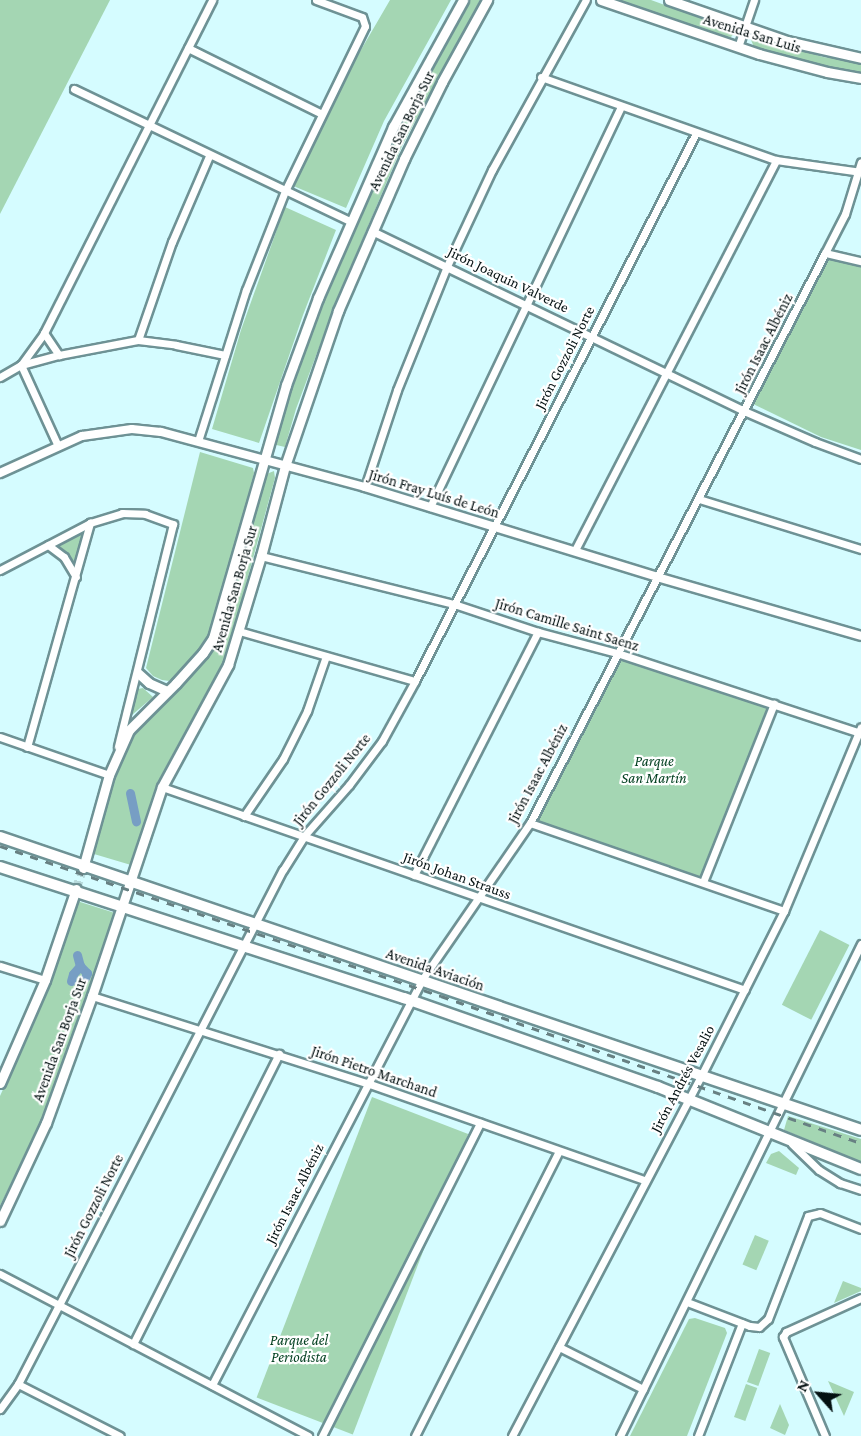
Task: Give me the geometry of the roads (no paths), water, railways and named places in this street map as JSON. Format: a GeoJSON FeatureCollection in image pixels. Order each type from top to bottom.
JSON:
{"type":"FeatureCollection","features":[{"type":"Feature","properties":{"kind":"main road","name":"Avenida San Borja Sur"},"geometry":{"type":"LineString","coordinates":[[84,867],[115,758],[137,719],[204,653],[213,638],[225,604],[263,459],[299,345],[350,221],[393,127],[463,0]]}},
{"type":"Feature","properties":{"kind":"main road","name":"Avenida San Borja Sur"},"geometry":{"type":"LineString","coordinates":[[0,1221],[46,1123],[92,996],[162,787],[228,665],[285,466],[338,311],[372,231],[441,82],[487,0]]}},
{"type":"Feature","properties":{"kind":"main road","name":"Avenida San Luis"},"geometry":{"type":"LineString","coordinates":[[601,0],[738,46],[827,72],[861,78]]}},
{"type":"Feature","properties":{"kind":"main road","name":"Avenida San Luis"},"geometry":{"type":"LineString","coordinates":[[669,0],[787,41],[861,58]]}},
{"type":"Feature","properties":{"kind":"main road"},"geometry":{"type":"LineString","coordinates":[[138,672],[149,683],[167,691]]}},
{"type":"Feature","properties":{"kind":"main road","name":"Avenida Aviación"},"geometry":{"type":"LineString","coordinates":[[0,837],[861,1130]]}},
{"type":"Feature","properties":{"kind":"main road"},"geometry":{"type":"LineString","coordinates":[[0,867],[410,1001],[688,1098],[771,1130],[861,1169]]}},
{"type":"Feature","properties":{"kind":"main road"},"geometry":{"type":"LineString","coordinates":[[0,1083],[45,980],[76,891]]}},
{"type":"Feature","properties":{"kind":"street"},"geometry":{"type":"LineString","coordinates":[[21,365],[44,333],[212,0]]}},
{"type":"Feature","properties":{"kind":"street"},"geometry":{"type":"LineString","coordinates":[[198,441],[246,290],[285,191],[365,26],[364,20],[359,15],[316,0]]}},
{"type":"Feature","properties":{"kind":"street"},"geometry":{"type":"LineString","coordinates":[[365,487],[398,390],[447,266],[492,170],[586,0]]}},
{"type":"Feature","properties":{"kind":"street"},"geometry":{"type":"LineString","coordinates":[[738,46],[754,0]]}},
{"type":"Feature","properties":{"kind":"street"},"geometry":{"type":"LineString","coordinates":[[188,48],[322,114]]}},
{"type":"Feature","properties":{"kind":"street"},"geometry":{"type":"LineString","coordinates":[[542,76],[776,160],[860,172]]}},
{"type":"Feature","properties":{"kind":"street"},"geometry":{"type":"LineString","coordinates":[[74,89],[209,156],[350,221]]}},
{"type":"Feature","properties":{"kind":"street"},"geometry":{"type":"LineString","coordinates":[[430,507],[621,106]]}},
{"type":"Feature","properties":{"kind":"street","name":"Jirón Gozzoli Norte"},"geometry":{"type":"LineString","coordinates":[[0,1409],[18,1384],[255,924],[304,837],[349,785],[382,741],[415,681],[696,133]]}},
{"type":"Feature","properties":{"kind":"street"},"geometry":{"type":"LineString","coordinates":[[138,340],[172,242],[209,156]]}},
{"type":"Feature","properties":{"kind":"street"},"geometry":{"type":"LineString","coordinates":[[575,550],[776,160]]}},
{"type":"Feature","properties":{"kind":"street","name":"Jirón Isaac Albéniz"},"geometry":{"type":"LineString","coordinates":[[212,1384],[421,981],[530,822],[845,214],[860,172],[861,162]]}},
{"type":"Feature","properties":{"kind":"street","name":"Jirón Joaquin Valverde"},"geometry":{"type":"LineString","coordinates":[[372,231],[744,411],[861,459]]}},
{"type":"Feature","properties":{"kind":"street"},"geometry":{"type":"LineString","coordinates":[[825,253],[861,261]]}},
{"type":"Feature","properties":{"kind":"street"},"geometry":{"type":"LineString","coordinates":[[44,333],[59,355]]}},
{"type":"Feature","properties":{"kind":"street"},"geometry":{"type":"LineString","coordinates":[[0,377],[21,365],[59,355],[138,340],[225,355]]}},
{"type":"Feature","properties":{"kind":"street"},"geometry":{"type":"LineString","coordinates":[[21,365],[58,446]]}},
{"type":"Feature","properties":{"kind":"street","name":"Jirón Fray Luís de León"},"geometry":{"type":"LineString","coordinates":[[0,473],[82,435],[132,429],[198,441],[365,487],[657,577],[861,636]]}},
{"type":"Feature","properties":{"kind":"street"},"geometry":{"type":"LineString","coordinates":[[699,498],[861,549]]}},
{"type":"Feature","properties":{"kind":"street"},"geometry":{"type":"LineString","coordinates":[[0,570],[90,523],[122,513],[145,514],[173,524],[115,758]]}},
{"type":"Feature","properties":{"kind":"street"},"geometry":{"type":"LineString","coordinates":[[27,747],[90,523]]}},
{"type":"Feature","properties":{"kind":"street"},"geometry":{"type":"LineString","coordinates":[[48,545],[64,557],[76,577]]}},
{"type":"Feature","properties":{"kind":"street","name":"Jirón Camille Saint Saenz"},"geometry":{"type":"LineString","coordinates":[[261,556],[454,604],[860,731]]}},
{"type":"Feature","properties":{"kind":"street"},"geometry":{"type":"LineString","coordinates":[[239,631],[415,681]]}},
{"type":"Feature","properties":{"kind":"street"},"geometry":{"type":"LineString","coordinates":[[414,875],[538,632]]}},
{"type":"Feature","properties":{"kind":"street"},"geometry":{"type":"LineString","coordinates":[[244,816],[283,759],[307,711],[326,656]]}},
{"type":"Feature","properties":{"kind":"street"},"geometry":{"type":"LineString","coordinates":[[703,882],[774,704]]}},
{"type":"Feature","properties":{"kind":"street","name":"Jirón Andrés Vesalio"},"geometry":{"type":"LineString","coordinates":[[512,1436],[644,1180],[701,1076],[784,911],[860,731]]}},
{"type":"Feature","properties":{"kind":"street"},"geometry":{"type":"LineString","coordinates":[[0,737],[109,775]]}},
{"type":"Feature","properties":{"kind":"street","name":"Jirón Johan Strauss"},"geometry":{"type":"LineString","coordinates":[[162,787],[744,990]]}},
{"type":"Feature","properties":{"kind":"street"},"geometry":{"type":"LineString","coordinates":[[530,822],[784,911]]}},
{"type":"Feature","properties":{"kind":"street"},"geometry":{"type":"LineString","coordinates":[[620,1436],[861,944]]}},
{"type":"Feature","properties":{"kind":"street"},"geometry":{"type":"LineString","coordinates":[[0,966],[45,980]]}},
{"type":"Feature","properties":{"kind":"street","name":"Jirón Pietro Marchand"},"geometry":{"type":"LineString","coordinates":[[92,996],[368,1083],[644,1180]]}},
{"type":"Feature","properties":{"kind":"street"},"geometry":{"type":"LineString","coordinates":[[133,1344],[279,1054]]}},
{"type":"Feature","properties":{"kind":"street"},"geometry":{"type":"LineString","coordinates":[[322,1436],[480,1124]]}},
{"type":"Feature","properties":{"kind":"street"},"geometry":{"type":"LineString","coordinates":[[784,1136],[819,1170],[840,1183],[861,1190]]}},
{"type":"Feature","properties":{"kind":"street"},"geometry":{"type":"LineString","coordinates":[[415,1436],[559,1151]]}},
{"type":"Feature","properties":{"kind":"street"},"geometry":{"type":"LineString","coordinates":[[687,1302],[759,1327],[768,1319],[805,1220],[813,1213],[861,1229]]}},
{"type":"Feature","properties":{"kind":"street"},"geometry":{"type":"LineString","coordinates":[[0,1274],[308,1436]]}},
{"type":"Feature","properties":{"kind":"street"},"geometry":{"type":"LineString","coordinates":[[825,1436],[783,1336],[786,1332],[861,1298]]}},
{"type":"Feature","properties":{"kind":"street"},"geometry":{"type":"LineString","coordinates":[[698,1436],[742,1323]]}},
{"type":"Feature","properties":{"kind":"street"},"geometry":{"type":"LineString","coordinates":[[559,1347],[644,1389]]}},
{"type":"Feature","properties":{"kind":"street"},"geometry":{"type":"LineString","coordinates":[[18,1384],[120,1436]]}},
{"type":"Feature","properties":{"kind":"waterway"},"geometry":{"type":"LineString","coordinates":[[130,793],[136,821]]}},
{"type":"Feature","properties":{"kind":"waterway"},"geometry":{"type":"LineString","coordinates":[[77,955],[80,966],[87,973],[85,978]]}},
{"type":"Feature","properties":{"kind":"waterway"},"geometry":{"type":"LineString","coordinates":[[71,981],[73,974],[80,966]]}},
{"type":"Feature","properties":{"kind":"tunnel"},"geometry":{"type":"LineString","coordinates":[[76,889],[83,868]]}},
{"type":"Feature","properties":{"kind":"railway"},"geometry":{"type":"LineString","coordinates":[[0,846],[441,996],[861,1143]]}},
{"type":"Feature","properties":{"kind":"park label","name":"Parque San Martín"},"geometry":{"type":"Point","coordinates":[654,770]}},
{"type":"Feature","properties":{"kind":"park label","name":"Parque del Periodista"},"geometry":{"type":"Point","coordinates":[299,1348]}}]}
